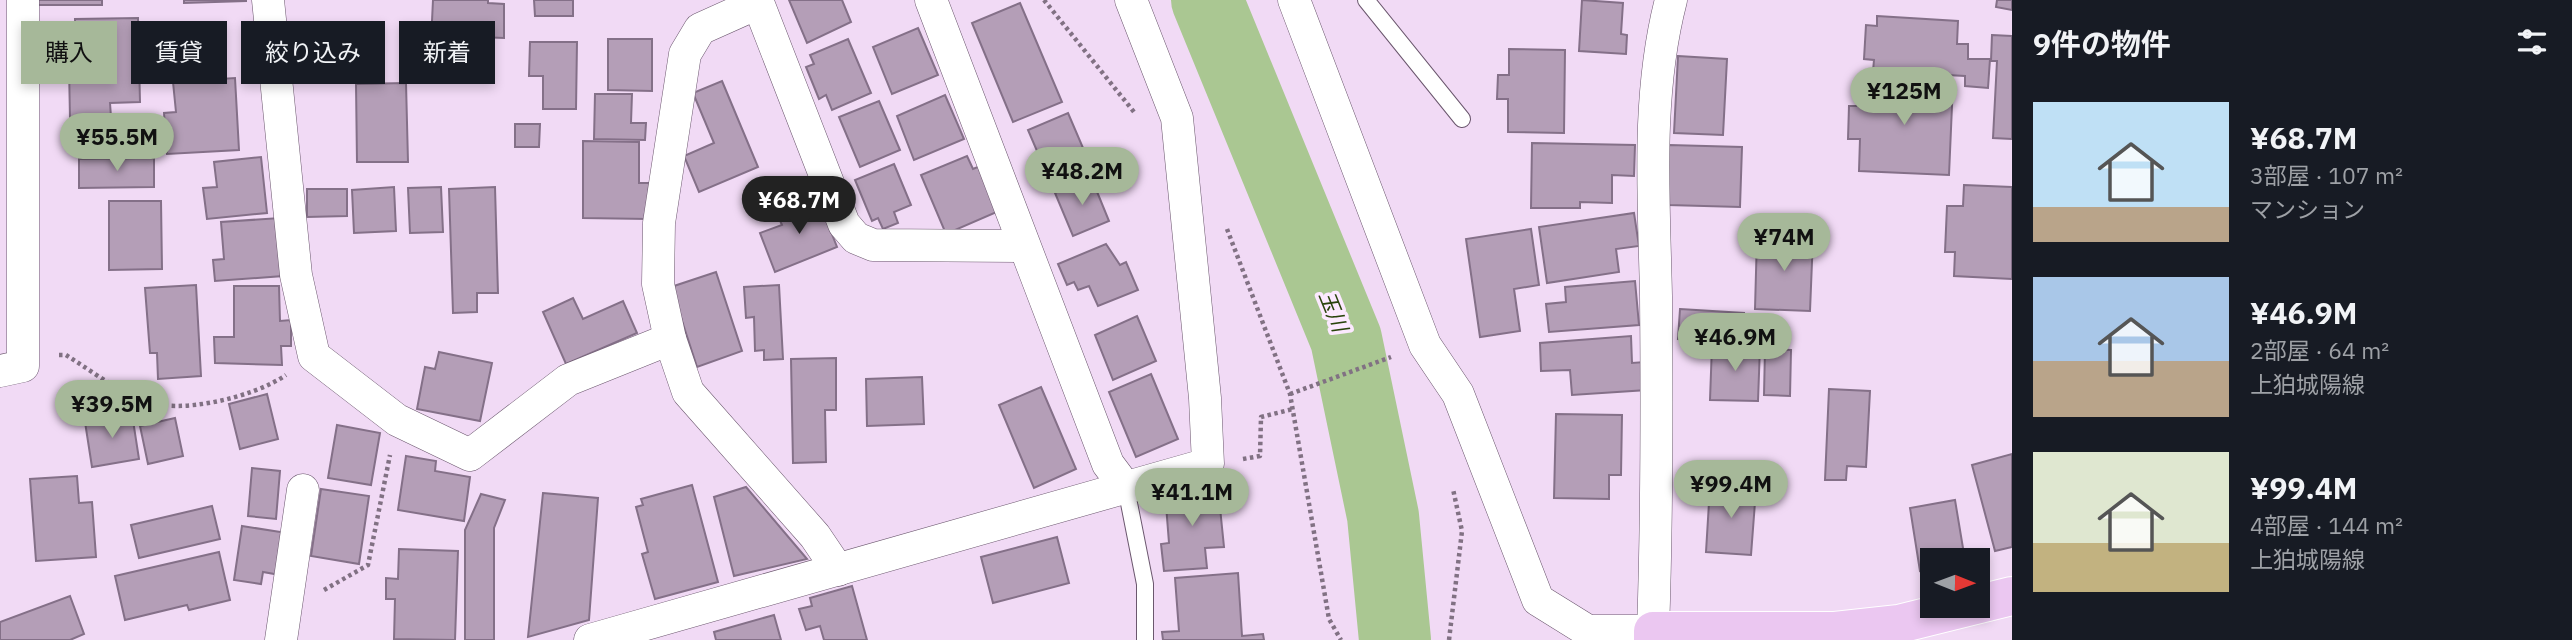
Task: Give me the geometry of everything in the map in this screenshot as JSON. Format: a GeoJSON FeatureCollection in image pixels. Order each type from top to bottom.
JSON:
{"type":"FeatureCollection","features":[{"type":"Feature","properties":{"kind":"main road"},"geometry":{"type":"LineString","coordinates":[[1653,636],[1835,631],[1899,624],[2012,596]]}},
{"type":"Feature","properties":{"kind":"street"},"geometry":{"type":"LineString","coordinates":[[12,362],[23,0]]}},
{"type":"Feature","properties":{"kind":"street"},"geometry":{"type":"LineString","coordinates":[[268,0],[296,275],[314,355],[397,420],[470,455],[568,380],[670,339]]}},
{"type":"Feature","properties":{"kind":"street"},"geometry":{"type":"LineString","coordinates":[[931,0],[1108,464],[1126,488]]}},
{"type":"Feature","properties":{"kind":"street"},"geometry":{"type":"LineString","coordinates":[[590,640],[1208,464],[1205,398],[1177,118],[1131,0]]}},
{"type":"Feature","properties":{"kind":"street"},"geometry":{"type":"LineString","coordinates":[[1294,0],[1425,345],[1458,394],[1538,600],[1588,631],[1653,636],[1658,477],[1653,137],[1663,29],[1671,0]]}},
{"type":"Feature","properties":{"kind":"street"},"geometry":{"type":"LineString","coordinates":[[838,570],[815,536],[688,392],[670,339],[658,284],[659,223],[685,54],[700,29],[757,1],[844,225],[856,238],[873,245],[1023,246]]}},
{"type":"Feature","properties":{"kind":"street"},"geometry":{"type":"LineString","coordinates":[[282,626],[303,490]]}},
{"type":"Feature","properties":{"kind":"lane"},"geometry":{"type":"LineString","coordinates":[[1366,0],[1462,119]]}},
{"type":"Feature","properties":{"kind":"lane"},"geometry":{"type":"LineString","coordinates":[[1126,488],[1144,584],[1145,640]]}},
{"type":"Feature","properties":{"kind":"path"},"geometry":{"type":"LineString","coordinates":[[1290,394],[1425,345]]}},
{"type":"Feature","properties":{"kind":"path"},"geometry":{"type":"LineString","coordinates":[[12,362],[66,355],[142,401],[186,407],[267,388],[314,355]]}},
{"type":"Feature","properties":{"kind":"path"},"geometry":{"type":"LineString","coordinates":[[1208,464],[1260,456],[1261,417],[1293,409]]}},
{"type":"Feature","properties":{"kind":"path"},"geometry":{"type":"LineString","coordinates":[[282,626],[368,565],[397,420]]}},
{"type":"Feature","properties":{"kind":"path"},"geometry":{"type":"LineString","coordinates":[[1449,638],[1462,531],[1451,478]]}},
{"type":"Feature","properties":{"kind":"building"},"geometry":{"type":"Polygon","coordinates":[[[33,0],[102,0],[102,5],[33,5],[33,0]]]}},
{"type":"Feature","properties":{"kind":"building"},"geometry":{"type":"Polygon","coordinates":[[[184,0],[246,0],[246,1],[184,3],[184,0]]]}},
{"type":"Feature","properties":{"kind":"building"},"geometry":{"type":"Polygon","coordinates":[[[433,0],[488,0],[488,3],[504,4],[504,38],[495,38],[495,21],[432,21],[433,0]]]}},
{"type":"Feature","properties":{"kind":"building"},"geometry":{"type":"Polygon","coordinates":[[[534,0],[573,0],[573,16],[535,16],[534,0]]]}},
{"type":"Feature","properties":{"kind":"building"},"geometry":{"type":"Polygon","coordinates":[[[789,0],[842,0],[851,22],[807,43],[789,0]]]}},
{"type":"Feature","properties":{"kind":"building"},"geometry":{"type":"Polygon","coordinates":[[[1582,0],[1623,3],[1621,34],[1627,35],[1626,54],[1579,51],[1582,0]]]}},
{"type":"Feature","properties":{"kind":"building"},"geometry":{"type":"Polygon","coordinates":[[[1997,0],[2012,0],[2012,10],[1996,7],[1997,0]]]}},
{"type":"Feature","properties":{"kind":"building"},"geometry":{"type":"Polygon","coordinates":[[[1020,3],[1062,102],[1013,122],[972,23],[1020,3]]]}},
{"type":"Feature","properties":{"kind":"building"},"geometry":{"type":"Polygon","coordinates":[[[1877,16],[1958,21],[1957,44],[1968,44],[1968,59],[1990,59],[1988,88],[1965,86],[1965,76],[1873,71],[1874,60],[1864,59],[1866,25],[1877,26],[1877,16]]]}},
{"type":"Feature","properties":{"kind":"building"},"geometry":{"type":"Polygon","coordinates":[[[138,18],[138,21],[131,21],[131,84],[140,84],[140,102],[110,103],[111,117],[70,118],[69,84],[117,84],[117,21],[75,19],[138,18]]]}},
{"type":"Feature","properties":{"kind":"building"},"geometry":{"type":"Polygon","coordinates":[[[918,28],[938,75],[892,94],[873,47],[918,28]]]}},
{"type":"Feature","properties":{"kind":"building"},"geometry":{"type":"Polygon","coordinates":[[[1992,35],[2012,36],[2012,139],[1993,138],[1997,61],[1991,61],[1992,35]]]}},
{"type":"Feature","properties":{"kind":"building"},"geometry":{"type":"Polygon","coordinates":[[[608,39],[652,39],[652,91],[608,90],[608,39]]]}},
{"type":"Feature","properties":{"kind":"building"},"geometry":{"type":"Polygon","coordinates":[[[848,39],[871,93],[832,110],[826,95],[819,99],[806,67],[814,64],[810,55],[848,39]]]}},
{"type":"Feature","properties":{"kind":"building"},"geometry":{"type":"Polygon","coordinates":[[[530,42],[577,42],[576,109],[543,109],[543,76],[529,76],[530,42]]]}},
{"type":"Feature","properties":{"kind":"building"},"geometry":{"type":"Polygon","coordinates":[[[1509,49],[1565,50],[1564,133],[1508,132],[1508,99],[1497,99],[1498,75],[1509,75],[1509,49]]]}},
{"type":"Feature","properties":{"kind":"building"},"geometry":{"type":"Polygon","coordinates":[[[1678,56],[1727,59],[1723,135],[1674,133],[1678,56]]]}},
{"type":"Feature","properties":{"kind":"building"},"geometry":{"type":"Polygon","coordinates":[[[235,78],[239,150],[167,154],[164,113],[176,112],[173,84],[227,84],[227,79],[235,78]]]}},
{"type":"Feature","properties":{"kind":"building"},"geometry":{"type":"Polygon","coordinates":[[[1865,79],[1953,83],[1949,175],[1859,171],[1860,139],[1848,139],[1849,106],[1864,106],[1865,79]]]}},
{"type":"Feature","properties":{"kind":"building"},"geometry":{"type":"Polygon","coordinates":[[[722,81],[758,167],[699,192],[684,156],[714,143],[693,93],[722,81]]]}},
{"type":"Feature","properties":{"kind":"building"},"geometry":{"type":"Polygon","coordinates":[[[356,84],[406,84],[408,162],[357,162],[356,84]]]}},
{"type":"Feature","properties":{"kind":"building"},"geometry":{"type":"Polygon","coordinates":[[[595,94],[632,94],[631,123],[646,123],[645,140],[594,139],[595,94]]]}},
{"type":"Feature","properties":{"kind":"building"},"geometry":{"type":"Polygon","coordinates":[[[945,95],[964,139],[914,160],[897,116],[945,95]]]}},
{"type":"Feature","properties":{"kind":"building"},"geometry":{"type":"Polygon","coordinates":[[[879,101],[900,150],[860,167],[839,117],[879,101]]]}},
{"type":"Feature","properties":{"kind":"building"},"geometry":{"type":"Polygon","coordinates":[[[1068,113],[1092,169],[1052,186],[1028,130],[1068,113]]]}},
{"type":"Feature","properties":{"kind":"building"},"geometry":{"type":"Polygon","coordinates":[[[515,124],[540,124],[539,147],[515,147],[515,124]]]}},
{"type":"Feature","properties":{"kind":"building"},"geometry":{"type":"Polygon","coordinates":[[[583,141],[639,142],[639,183],[649,183],[648,219],[583,218],[583,141]]]}},
{"type":"Feature","properties":{"kind":"building"},"geometry":{"type":"Polygon","coordinates":[[[1532,143],[1635,145],[1634,176],[1612,175],[1612,203],[1580,202],[1580,208],[1531,208],[1532,143]]]}},
{"type":"Feature","properties":{"kind":"building"},"geometry":{"type":"Polygon","coordinates":[[[1669,145],[1742,147],[1740,207],[1668,205],[1669,145]]]}},
{"type":"Feature","properties":{"kind":"building"},"geometry":{"type":"Polygon","coordinates":[[[967,156],[973,169],[980,166],[999,211],[946,234],[921,175],[967,156]]]}},
{"type":"Feature","properties":{"kind":"building"},"geometry":{"type":"Polygon","coordinates":[[[261,157],[267,213],[207,219],[203,188],[217,187],[214,162],[261,157]]]}},
{"type":"Feature","properties":{"kind":"building"},"geometry":{"type":"Polygon","coordinates":[[[154,158],[154,187],[79,188],[79,159],[154,158]]]}},
{"type":"Feature","properties":{"kind":"building"},"geometry":{"type":"Polygon","coordinates":[[[894,164],[911,205],[894,212],[898,223],[883,229],[878,218],[872,221],[855,180],[894,164]]]}},
{"type":"Feature","properties":{"kind":"building"},"geometry":{"type":"Polygon","coordinates":[[[1091,177],[1109,221],[1073,236],[1055,193],[1091,177]]]}},
{"type":"Feature","properties":{"kind":"building"},"geometry":{"type":"Polygon","coordinates":[[[1964,185],[2012,187],[2012,279],[1954,276],[1955,252],[1945,252],[1947,206],[1963,206],[1964,185]]]}},
{"type":"Feature","properties":{"kind":"building"},"geometry":{"type":"Polygon","coordinates":[[[394,187],[396,231],[354,233],[352,190],[394,187]]]}},
{"type":"Feature","properties":{"kind":"building"},"geometry":{"type":"Polygon","coordinates":[[[441,187],[443,232],[410,233],[408,188],[441,187]]]}},
{"type":"Feature","properties":{"kind":"building"},"geometry":{"type":"Polygon","coordinates":[[[495,187],[498,293],[477,293],[477,312],[453,313],[449,189],[495,187]]]}},
{"type":"Feature","properties":{"kind":"building"},"geometry":{"type":"Polygon","coordinates":[[[307,189],[347,189],[347,216],[307,217],[307,189]]]}},
{"type":"Feature","properties":{"kind":"building"},"geometry":{"type":"Polygon","coordinates":[[[818,199],[837,247],[775,272],[760,233],[782,225],[778,216],[818,199]]]}},
{"type":"Feature","properties":{"kind":"building"},"geometry":{"type":"Polygon","coordinates":[[[109,201],[161,201],[162,269],[109,270],[109,201]]]}},
{"type":"Feature","properties":{"kind":"building"},"geometry":{"type":"Polygon","coordinates":[[[1634,213],[1639,246],[1616,249],[1619,272],[1547,283],[1539,227],[1634,213]]]}},
{"type":"Feature","properties":{"kind":"building"},"geometry":{"type":"Polygon","coordinates":[[[280,218],[283,276],[215,281],[213,260],[224,259],[221,222],[280,218]]]}},
{"type":"Feature","properties":{"kind":"building"},"geometry":{"type":"Polygon","coordinates":[[[1531,229],[1539,285],[1514,289],[1520,331],[1480,337],[1466,239],[1531,229]]]}},
{"type":"Feature","properties":{"kind":"building"},"geometry":{"type":"Polygon","coordinates":[[[1757,236],[1813,237],[1810,311],[1755,309],[1757,236]]]}},
{"type":"Feature","properties":{"kind":"building"},"geometry":{"type":"Polygon","coordinates":[[[1106,244],[1120,265],[1126,262],[1138,290],[1098,306],[1089,286],[1078,290],[1074,282],[1067,285],[1058,264],[1106,244]]]}},
{"type":"Feature","properties":{"kind":"building"},"geometry":{"type":"Polygon","coordinates":[[[716,272],[742,351],[697,367],[671,287],[716,272]]]}},
{"type":"Feature","properties":{"kind":"building"},"geometry":{"type":"Polygon","coordinates":[[[1635,281],[1639,325],[1549,332],[1546,304],[1566,302],[1565,287],[1635,281]]]}},
{"type":"Feature","properties":{"kind":"building"},"geometry":{"type":"Polygon","coordinates":[[[196,285],[201,376],[158,379],[157,353],[150,353],[145,288],[196,285]]]}},
{"type":"Feature","properties":{"kind":"building"},"geometry":{"type":"Polygon","coordinates":[[[779,285],[783,359],[764,360],[764,350],[755,351],[754,317],[746,318],[744,287],[779,285]]]}},
{"type":"Feature","properties":{"kind":"building"},"geometry":{"type":"Polygon","coordinates":[[[234,286],[279,286],[280,321],[291,320],[291,346],[281,346],[282,365],[215,363],[214,337],[234,337],[234,286]]]}},
{"type":"Feature","properties":{"kind":"building"},"geometry":{"type":"Polygon","coordinates":[[[573,298],[583,319],[623,301],[637,333],[566,364],[543,312],[573,298]]]}},
{"type":"Feature","properties":{"kind":"building"},"geometry":{"type":"Polygon","coordinates":[[[1680,309],[1744,313],[1742,343],[1678,339],[1680,309]]]}},
{"type":"Feature","properties":{"kind":"building"},"geometry":{"type":"Polygon","coordinates":[[[1137,316],[1156,361],[1113,380],[1095,335],[1137,316]]]}},
{"type":"Feature","properties":{"kind":"building"},"geometry":{"type":"Polygon","coordinates":[[[1631,336],[1632,363],[1645,362],[1647,390],[1572,395],[1570,370],[1541,371],[1540,343],[1631,336]]]}},
{"type":"Feature","properties":{"kind":"building"},"geometry":{"type":"Polygon","coordinates":[[[1712,345],[1760,346],[1758,401],[1710,400],[1712,345]]]}},
{"type":"Feature","properties":{"kind":"building"},"geometry":{"type":"Polygon","coordinates":[[[1765,349],[1791,350],[1790,396],[1764,395],[1765,349]]]}},
{"type":"Feature","properties":{"kind":"building"},"geometry":{"type":"Polygon","coordinates":[[[439,352],[492,363],[480,421],[417,409],[425,367],[435,369],[439,352]]]}},
{"type":"Feature","properties":{"kind":"building"},"geometry":{"type":"Polygon","coordinates":[[[836,358],[836,410],[825,410],[826,462],[793,463],[791,359],[836,358]]]}},
{"type":"Feature","properties":{"kind":"building"},"geometry":{"type":"Polygon","coordinates":[[[1151,374],[1178,439],[1136,457],[1109,392],[1151,374]]]}},
{"type":"Feature","properties":{"kind":"building"},"geometry":{"type":"Polygon","coordinates":[[[922,377],[924,424],[867,426],[866,379],[922,377]]]}},
{"type":"Feature","properties":{"kind":"building"},"geometry":{"type":"Polygon","coordinates":[[[1041,387],[1076,469],[1034,488],[999,405],[1041,387]]]}},
{"type":"Feature","properties":{"kind":"building"},"geometry":{"type":"Polygon","coordinates":[[[1829,389],[1870,391],[1866,467],[1847,466],[1846,480],[1825,480],[1829,389]]]}},
{"type":"Feature","properties":{"kind":"building"},"geometry":{"type":"Polygon","coordinates":[[[267,394],[278,439],[240,449],[229,404],[267,394]]]}},
{"type":"Feature","properties":{"kind":"building"},"geometry":{"type":"Polygon","coordinates":[[[132,414],[139,459],[92,467],[85,422],[132,414]]]}},
{"type":"Feature","properties":{"kind":"building"},"geometry":{"type":"Polygon","coordinates":[[[1556,414],[1622,415],[1621,475],[1609,475],[1609,499],[1554,498],[1556,414]]]}},
{"type":"Feature","properties":{"kind":"building"},"geometry":{"type":"Polygon","coordinates":[[[175,418],[183,456],[148,464],[140,426],[175,418]]]}},
{"type":"Feature","properties":{"kind":"building"},"geometry":{"type":"Polygon","coordinates":[[[337,425],[380,433],[371,485],[328,478],[337,425]]]}},
{"type":"Feature","properties":{"kind":"building"},"geometry":{"type":"Polygon","coordinates":[[[2012,454],[2012,547],[1995,551],[1972,465],[2012,454]]]}},
{"type":"Feature","properties":{"kind":"building"},"geometry":{"type":"Polygon","coordinates":[[[406,456],[436,461],[435,471],[470,477],[464,521],[398,510],[406,456]]]}},
{"type":"Feature","properties":{"kind":"building"},"geometry":{"type":"Polygon","coordinates":[[[252,468],[280,471],[276,519],[248,516],[252,468]]]}},
{"type":"Feature","properties":{"kind":"building"},"geometry":{"type":"Polygon","coordinates":[[[77,476],[79,503],[92,502],[96,557],[36,561],[30,479],[77,476]]]}},
{"type":"Feature","properties":{"kind":"building"},"geometry":{"type":"Polygon","coordinates":[[[692,485],[718,582],[655,599],[642,554],[648,552],[636,507],[643,505],[641,499],[692,485]]]}},
{"type":"Feature","properties":{"kind":"building"},"geometry":{"type":"Polygon","coordinates":[[[1710,486],[1756,489],[1751,555],[1706,552],[1710,486]]]}},
{"type":"Feature","properties":{"kind":"building"},"geometry":{"type":"Polygon","coordinates":[[[746,487],[807,559],[734,576],[714,497],[746,487]]]}},
{"type":"Feature","properties":{"kind":"building"},"geometry":{"type":"Polygon","coordinates":[[[1218,488],[1224,547],[1205,548],[1207,568],[1164,571],[1161,544],[1169,543],[1165,492],[1218,488]]]}},
{"type":"Feature","properties":{"kind":"building"},"geometry":{"type":"Polygon","coordinates":[[[321,489],[369,496],[359,564],[311,556],[321,489]]]}},
{"type":"Feature","properties":{"kind":"building"},"geometry":{"type":"Polygon","coordinates":[[[543,493],[598,498],[589,620],[528,637],[543,493]]]}},
{"type":"Feature","properties":{"kind":"building"},"geometry":{"type":"Polygon","coordinates":[[[481,494],[505,500],[494,528],[494,640],[465,640],[465,530],[481,494]]]}},
{"type":"Feature","properties":{"kind":"building"},"geometry":{"type":"Polygon","coordinates":[[[1955,500],[1963,548],[1920,548],[1920,571],[1910,508],[1955,500]]]}},
{"type":"Feature","properties":{"kind":"building"},"geometry":{"type":"Polygon","coordinates":[[[212,506],[220,539],[139,558],[131,525],[212,506]]]}},
{"type":"Feature","properties":{"kind":"building"},"geometry":{"type":"Polygon","coordinates":[[[242,526],[287,533],[280,575],[263,572],[261,584],[234,580],[242,526]]]}},
{"type":"Feature","properties":{"kind":"building"},"geometry":{"type":"Polygon","coordinates":[[[1057,537],[1069,583],[993,603],[981,557],[1057,537]]]}},
{"type":"Feature","properties":{"kind":"building"},"geometry":{"type":"Polygon","coordinates":[[[399,549],[458,551],[455,640],[394,639],[395,599],[386,599],[386,578],[398,579],[399,549]]]}},
{"type":"Feature","properties":{"kind":"building"},"geometry":{"type":"Polygon","coordinates":[[[219,552],[230,600],[189,610],[187,605],[125,620],[115,576],[219,552]]]}},
{"type":"Feature","properties":{"kind":"building"},"geometry":{"type":"Polygon","coordinates":[[[1238,573],[1242,636],[1263,634],[1264,640],[1163,640],[1162,632],[1179,631],[1175,578],[1238,573]]]}},
{"type":"Feature","properties":{"kind":"building"},"geometry":{"type":"Polygon","coordinates":[[[852,586],[867,640],[824,640],[820,626],[806,630],[799,609],[812,606],[810,598],[852,586]]]}},
{"type":"Feature","properties":{"kind":"building"},"geometry":{"type":"Polygon","coordinates":[[[70,596],[84,634],[70,640],[0,640],[0,622],[70,596]]]}},
{"type":"Feature","properties":{"kind":"building"},"geometry":{"type":"Polygon","coordinates":[[[774,615],[781,640],[716,640],[714,632],[774,615]]]}},
{"type":"Feature","properties":{"kind":"waterway","name":"玉川"},"geometry":{"type":"LineString","coordinates":[[1207,0],[1346,339],[1383,516],[1395,640]]}}]}
